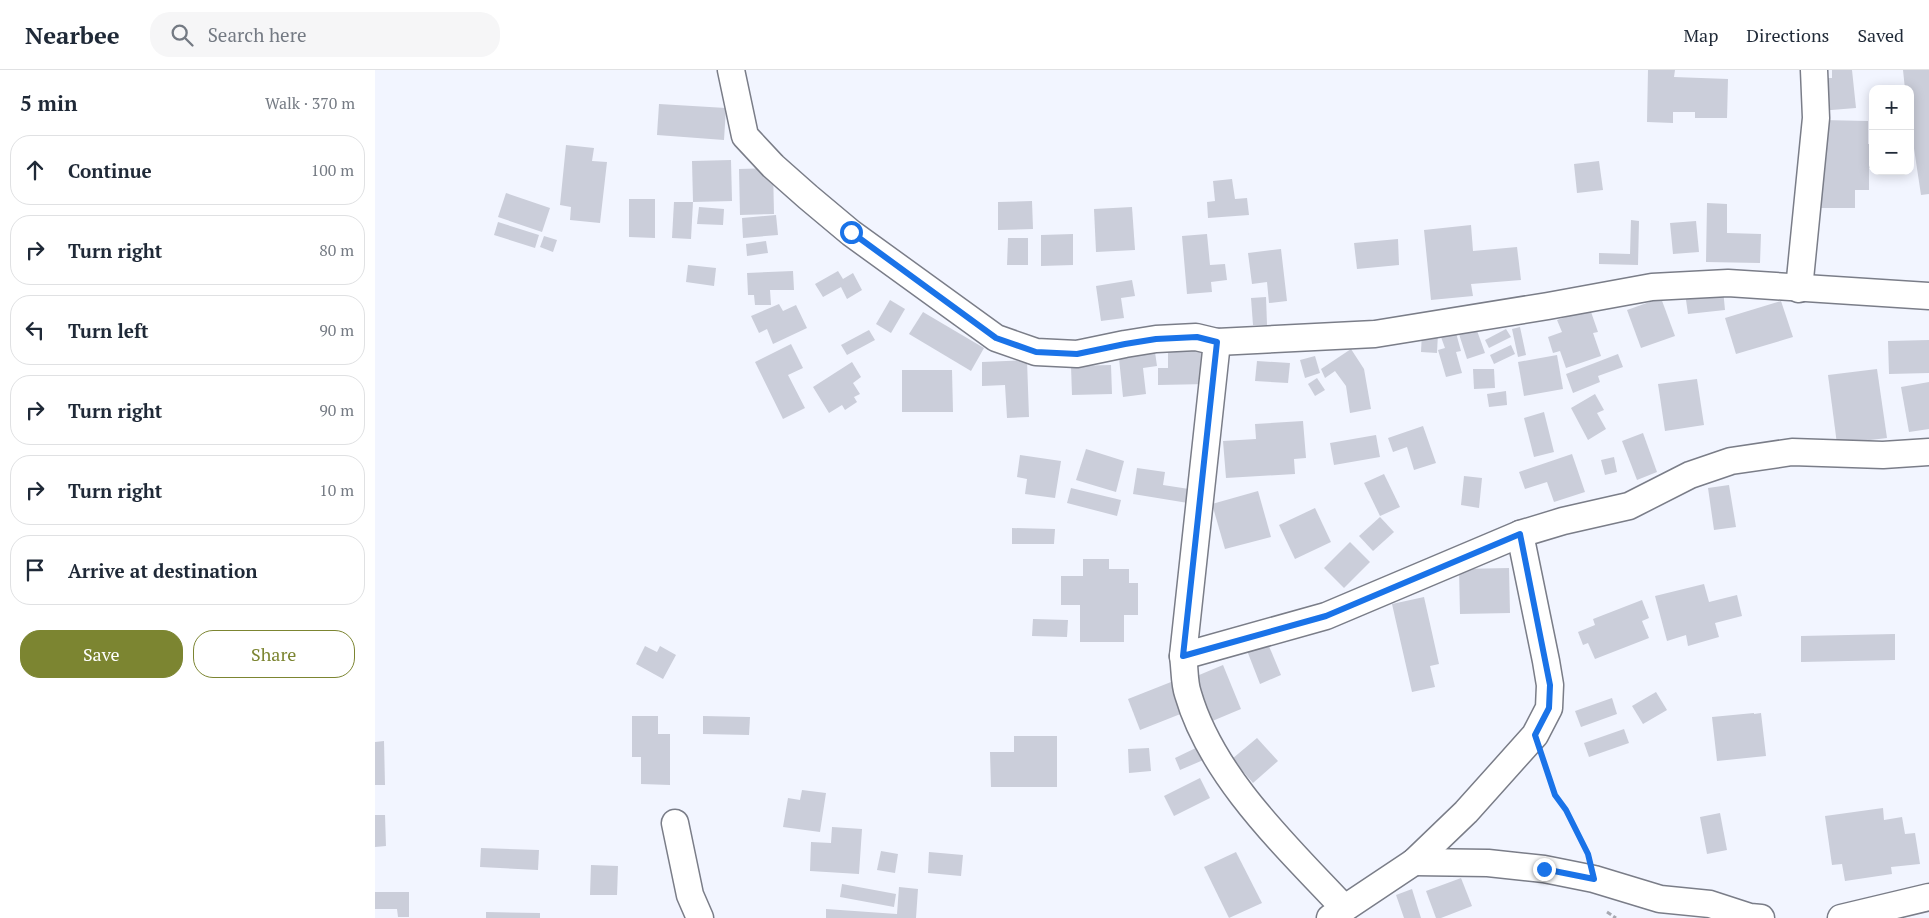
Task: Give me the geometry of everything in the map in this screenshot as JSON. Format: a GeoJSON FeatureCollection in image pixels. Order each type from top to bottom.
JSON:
{"type":"FeatureCollection","features":[{"type":"Feature","properties":{"kind":"street"},"geometry":{"type":"LineString","coordinates":[[731,70],[745,136],[773,166],[807,197],[851,232],[996,338],[1036,352],[1077,354],[1156,339],[1197,337],[1217,342],[1375,334],[1652,287],[1728,283],[1929,296]]}},
{"type":"Feature","properties":{"kind":"street"},"geometry":{"type":"LineString","coordinates":[[1799,289],[1816,118],[1814,70]]}},
{"type":"Feature","properties":{"kind":"street"},"geometry":{"type":"LineString","coordinates":[[1217,342],[1183,656],[1187,693],[1205,737],[1236,788],[1337,913],[1414,862],[1466,812],[1535,735],[1549,708],[1550,685],[1520,534]]}},
{"type":"Feature","properties":{"kind":"street"},"geometry":{"type":"LineString","coordinates":[[1183,656],[1326,616],[1520,534],[1563,521],[1629,506],[1690,475],[1731,461],[1792,452],[1883,455],[1929,452]]}},
{"type":"Feature","properties":{"kind":"street"},"geometry":{"type":"LineString","coordinates":[[675,823],[690,896],[700,918]]}},
{"type":"Feature","properties":{"kind":"street"},"geometry":{"type":"LineString","coordinates":[[1414,862],[1488,863],[1544,869],[1594,879],[1660,899],[1709,904],[1761,918]]}},
{"type":"Feature","properties":{"kind":"street"},"geometry":{"type":"LineString","coordinates":[[1841,918],[1929,897]]}},
{"type":"Feature","properties":{"kind":"path"},"geometry":{"type":"LineString","coordinates":[[1535,735],[1555,795],[1566,810],[1588,854],[1594,879]]}},
{"type":"Feature","properties":{"kind":"building"},"geometry":{"type":"Polygon","coordinates":[[[1648,70],[1675,70],[1674,77],[1728,79],[1727,118],[1695,118],[1695,112],[1673,112],[1673,123],[1647,122],[1648,70]]]}},
{"type":"Feature","properties":{"kind":"building"},"geometry":{"type":"Polygon","coordinates":[[[1832,70],[1852,70],[1856,108],[1819,111],[1823,78],[1832,78],[1832,70]]]}},
{"type":"Feature","properties":{"kind":"building"},"geometry":{"type":"Polygon","coordinates":[[[1903,70],[1929,70],[1929,194],[1921,195],[1914,149],[1914,85],[1905,85],[1903,70]]]}},
{"type":"Feature","properties":{"kind":"building"},"geometry":{"type":"Polygon","coordinates":[[[659,104],[726,108],[724,140],[657,135],[659,104]]]}},
{"type":"Feature","properties":{"kind":"building"},"geometry":{"type":"Polygon","coordinates":[[[1822,120],[1868,121],[1869,190],[1855,190],[1855,208],[1821,208],[1822,120]]]}},
{"type":"Feature","properties":{"kind":"building"},"geometry":{"type":"Polygon","coordinates":[[[566,145],[594,148],[592,161],[607,162],[600,223],[570,220],[571,207],[560,205],[566,145]]]}},
{"type":"Feature","properties":{"kind":"building"},"geometry":{"type":"Polygon","coordinates":[[[731,160],[732,201],[693,202],[692,161],[731,160]]]}},
{"type":"Feature","properties":{"kind":"building"},"geometry":{"type":"Polygon","coordinates":[[[1599,161],[1603,190],[1577,193],[1574,164],[1599,161]]]}},
{"type":"Feature","properties":{"kind":"building"},"geometry":{"type":"Polygon","coordinates":[[[773,168],[774,214],[740,215],[739,169],[773,168]]]}},
{"type":"Feature","properties":{"kind":"building"},"geometry":{"type":"Polygon","coordinates":[[[1232,179],[1235,199],[1247,198],[1249,215],[1208,218],[1207,202],[1215,201],[1213,181],[1232,179]]]}},
{"type":"Feature","properties":{"kind":"building"},"geometry":{"type":"Polygon","coordinates":[[[506,193],[550,208],[542,232],[498,217],[506,193]]]}},
{"type":"Feature","properties":{"kind":"building"},"geometry":{"type":"Polygon","coordinates":[[[629,199],[655,199],[655,238],[629,237],[629,199]]]}},
{"type":"Feature","properties":{"kind":"building"},"geometry":{"type":"Polygon","coordinates":[[[1032,201],[1033,229],[998,230],[998,202],[1032,201]]]}},
{"type":"Feature","properties":{"kind":"building"},"geometry":{"type":"Polygon","coordinates":[[[674,202],[693,202],[691,239],[672,238],[674,202]]]}},
{"type":"Feature","properties":{"kind":"building"},"geometry":{"type":"Polygon","coordinates":[[[1707,203],[1727,204],[1727,233],[1761,234],[1760,263],[1706,262],[1707,203]]]}},
{"type":"Feature","properties":{"kind":"building"},"geometry":{"type":"Polygon","coordinates":[[[699,207],[724,209],[723,225],[697,224],[699,207]]]}},
{"type":"Feature","properties":{"kind":"building"},"geometry":{"type":"Polygon","coordinates":[[[1132,207],[1135,250],[1096,252],[1094,209],[1132,207]]]}},
{"type":"Feature","properties":{"kind":"building"},"geometry":{"type":"Polygon","coordinates":[[[776,215],[778,235],[743,238],[742,218],[776,215]]]}},
{"type":"Feature","properties":{"kind":"building"},"geometry":{"type":"Polygon","coordinates":[[[1631,220],[1639,221],[1638,265],[1599,264],[1599,253],[1630,254],[1631,220]]]}},
{"type":"Feature","properties":{"kind":"building"},"geometry":{"type":"Polygon","coordinates":[[[1696,221],[1699,252],[1673,254],[1670,223],[1696,221]]]}},
{"type":"Feature","properties":{"kind":"building"},"geometry":{"type":"Polygon","coordinates":[[[498,222],[539,235],[535,248],[494,235],[498,222]]]}},
{"type":"Feature","properties":{"kind":"building"},"geometry":{"type":"Polygon","coordinates":[[[1471,225],[1473,251],[1517,247],[1521,280],[1471,284],[1473,296],[1431,300],[1424,230],[1471,225]]]}},
{"type":"Feature","properties":{"kind":"building"},"geometry":{"type":"Polygon","coordinates":[[[1073,234],[1073,265],[1041,266],[1041,235],[1073,234]]]}},
{"type":"Feature","properties":{"kind":"building"},"geometry":{"type":"Polygon","coordinates":[[[1207,234],[1210,265],[1225,264],[1227,280],[1211,282],[1212,292],[1187,294],[1182,236],[1207,234]]]}},
{"type":"Feature","properties":{"kind":"building"},"geometry":{"type":"Polygon","coordinates":[[[544,236],[557,240],[553,252],[540,247],[544,236]]]}},
{"type":"Feature","properties":{"kind":"building"},"geometry":{"type":"Polygon","coordinates":[[[1008,238],[1028,238],[1028,265],[1007,265],[1008,238]]]}},
{"type":"Feature","properties":{"kind":"building"},"geometry":{"type":"Polygon","coordinates":[[[1398,239],[1399,265],[1357,269],[1354,243],[1398,239]]]}},
{"type":"Feature","properties":{"kind":"building"},"geometry":{"type":"Polygon","coordinates":[[[766,241],[768,253],[747,256],[746,244],[766,241]]]}},
{"type":"Feature","properties":{"kind":"building"},"geometry":{"type":"Polygon","coordinates":[[[1281,249],[1287,301],[1269,303],[1267,282],[1252,284],[1248,253],[1281,249]]]}},
{"type":"Feature","properties":{"kind":"building"},"geometry":{"type":"Polygon","coordinates":[[[688,265],[716,268],[714,286],[686,282],[688,265]]]}},
{"type":"Feature","properties":{"kind":"building"},"geometry":{"type":"Polygon","coordinates":[[[793,271],[794,290],[770,290],[771,305],[755,305],[754,295],[748,295],[747,273],[793,271]]]}},
{"type":"Feature","properties":{"kind":"building"},"geometry":{"type":"Polygon","coordinates":[[[838,271],[843,279],[853,273],[862,290],[847,299],[841,287],[823,297],[815,284],[838,271]]]}},
{"type":"Feature","properties":{"kind":"building"},"geometry":{"type":"Polygon","coordinates":[[[1132,280],[1135,296],[1121,298],[1124,318],[1101,321],[1096,286],[1132,280]]]}},
{"type":"Feature","properties":{"kind":"building"},"geometry":{"type":"Polygon","coordinates":[[[1723,289],[1725,310],[1688,314],[1685,293],[1723,289]]]}},
{"type":"Feature","properties":{"kind":"building"},"geometry":{"type":"Polygon","coordinates":[[[1266,297],[1267,325],[1253,325],[1251,298],[1266,297]]]}},
{"type":"Feature","properties":{"kind":"building"},"geometry":{"type":"Polygon","coordinates":[[[1661,298],[1675,336],[1641,348],[1627,310],[1661,298]]]}},
{"type":"Feature","properties":{"kind":"building"},"geometry":{"type":"Polygon","coordinates":[[[890,300],[905,309],[891,333],[876,324],[890,300]]]}},
{"type":"Feature","properties":{"kind":"building"},"geometry":{"type":"Polygon","coordinates":[[[1781,301],[1793,337],[1736,354],[1725,318],[1781,301]]]}},
{"type":"Feature","properties":{"kind":"building"},"geometry":{"type":"Polygon","coordinates":[[[779,304],[783,311],[796,305],[807,328],[773,344],[767,329],[759,333],[751,316],[779,304]]]}},
{"type":"Feature","properties":{"kind":"building"},"geometry":{"type":"Polygon","coordinates":[[[1590,309],[1598,332],[1593,333],[1601,356],[1566,368],[1560,351],[1553,353],[1548,337],[1562,332],[1557,320],[1590,309]]]}},
{"type":"Feature","properties":{"kind":"building"},"geometry":{"type":"Polygon","coordinates":[[[923,312],[984,348],[971,371],[909,334],[923,312]]]}},
{"type":"Feature","properties":{"kind":"building"},"geometry":{"type":"Polygon","coordinates":[[[1475,325],[1485,353],[1467,359],[1458,331],[1475,325]]]}},
{"type":"Feature","properties":{"kind":"building"},"geometry":{"type":"Polygon","coordinates":[[[1520,327],[1526,355],[1518,357],[1512,329],[1520,327]]]}},
{"type":"Feature","properties":{"kind":"building"},"geometry":{"type":"Polygon","coordinates":[[[1506,329],[1511,337],[1489,348],[1485,340],[1506,329]]]}},
{"type":"Feature","properties":{"kind":"building"},"geometry":{"type":"Polygon","coordinates":[[[869,330],[875,340],[847,355],[841,345],[869,330]]]}},
{"type":"Feature","properties":{"kind":"building"},"geometry":{"type":"Polygon","coordinates":[[[1422,332],[1438,333],[1437,353],[1421,352],[1422,332]]]}},
{"type":"Feature","properties":{"kind":"building"},"geometry":{"type":"Polygon","coordinates":[[[1456,333],[1461,351],[1456,352],[1462,373],[1446,377],[1438,350],[1445,348],[1441,337],[1456,333]]]}},
{"type":"Feature","properties":{"kind":"building"},"geometry":{"type":"Polygon","coordinates":[[[1929,340],[1929,373],[1889,374],[1888,341],[1929,340]]]}},
{"type":"Feature","properties":{"kind":"building"},"geometry":{"type":"Polygon","coordinates":[[[791,344],[803,368],[788,375],[805,408],[783,419],[755,362],[791,344]]]}},
{"type":"Feature","properties":{"kind":"building"},"geometry":{"type":"Polygon","coordinates":[[[1154,345],[1157,366],[1143,368],[1146,394],[1123,397],[1118,349],[1154,345]]]}},
{"type":"Feature","properties":{"kind":"building"},"geometry":{"type":"Polygon","coordinates":[[[1168,345],[1207,345],[1208,384],[1158,385],[1158,368],[1168,368],[1168,345]]]}},
{"type":"Feature","properties":{"kind":"building"},"geometry":{"type":"Polygon","coordinates":[[[1511,345],[1515,354],[1494,364],[1490,355],[1511,345]]]}},
{"type":"Feature","properties":{"kind":"building"},"geometry":{"type":"Polygon","coordinates":[[[1351,349],[1364,369],[1371,409],[1350,413],[1346,386],[1335,371],[1325,378],[1321,369],[1351,349]]]}},
{"type":"Feature","properties":{"kind":"building"},"geometry":{"type":"Polygon","coordinates":[[[1618,354],[1623,367],[1598,376],[1600,382],[1573,393],[1566,374],[1618,354]]]}},
{"type":"Feature","properties":{"kind":"building"},"geometry":{"type":"Polygon","coordinates":[[[1557,355],[1563,389],[1524,396],[1518,362],[1557,355]]]}},
{"type":"Feature","properties":{"kind":"building"},"geometry":{"type":"Polygon","coordinates":[[[1315,356],[1320,373],[1305,378],[1300,360],[1315,356]]]}},
{"type":"Feature","properties":{"kind":"building"},"geometry":{"type":"Polygon","coordinates":[[[1027,360],[1029,417],[1007,418],[1005,385],[982,386],[982,362],[1027,360]]]}},
{"type":"Feature","properties":{"kind":"building"},"geometry":{"type":"Polygon","coordinates":[[[1257,361],[1290,363],[1288,383],[1255,381],[1257,361]]]}},
{"type":"Feature","properties":{"kind":"building"},"geometry":{"type":"Polygon","coordinates":[[[852,362],[861,377],[853,383],[860,394],[854,397],[857,402],[845,410],[842,405],[829,413],[813,387],[852,362]]]}},
{"type":"Feature","properties":{"kind":"building"},"geometry":{"type":"Polygon","coordinates":[[[1111,365],[1112,394],[1072,395],[1071,366],[1111,365]]]}},
{"type":"Feature","properties":{"kind":"building"},"geometry":{"type":"Polygon","coordinates":[[[1473,369],[1494,369],[1495,388],[1474,389],[1473,369]]]}},
{"type":"Feature","properties":{"kind":"building"},"geometry":{"type":"Polygon","coordinates":[[[1877,369],[1887,438],[1837,444],[1828,375],[1877,369]]]}},
{"type":"Feature","properties":{"kind":"building"},"geometry":{"type":"Polygon","coordinates":[[[902,370],[952,370],[953,412],[902,412],[902,370]]]}},
{"type":"Feature","properties":{"kind":"building"},"geometry":{"type":"Polygon","coordinates":[[[1317,378],[1325,390],[1315,396],[1308,384],[1317,378]]]}},
{"type":"Feature","properties":{"kind":"building"},"geometry":{"type":"Polygon","coordinates":[[[1697,379],[1704,425],[1665,431],[1658,384],[1697,379]]]}},
{"type":"Feature","properties":{"kind":"building"},"geometry":{"type":"Polygon","coordinates":[[[1929,382],[1929,429],[1909,432],[1901,387],[1929,382]]]}},
{"type":"Feature","properties":{"kind":"building"},"geometry":{"type":"Polygon","coordinates":[[[1506,391],[1507,405],[1489,407],[1487,394],[1506,391]]]}},
{"type":"Feature","properties":{"kind":"building"},"geometry":{"type":"Polygon","coordinates":[[[1595,394],[1604,410],[1597,413],[1606,429],[1588,440],[1571,408],[1595,394]]]}},
{"type":"Feature","properties":{"kind":"building"},"geometry":{"type":"Polygon","coordinates":[[[1544,412],[1554,452],[1534,457],[1524,418],[1544,412]]]}},
{"type":"Feature","properties":{"kind":"building"},"geometry":{"type":"Polygon","coordinates":[[[1303,421],[1306,458],[1294,459],[1295,474],[1226,478],[1223,441],[1256,439],[1255,424],[1303,421]]]}},
{"type":"Feature","properties":{"kind":"building"},"geometry":{"type":"Polygon","coordinates":[[[1423,426],[1436,463],[1414,470],[1407,447],[1393,452],[1388,438],[1423,426]]]}},
{"type":"Feature","properties":{"kind":"building"},"geometry":{"type":"Polygon","coordinates":[[[1643,433],[1657,472],[1637,480],[1622,441],[1643,433]]]}},
{"type":"Feature","properties":{"kind":"building"},"geometry":{"type":"Polygon","coordinates":[[[1376,435],[1380,457],[1334,465],[1330,443],[1376,435]]]}},
{"type":"Feature","properties":{"kind":"building"},"geometry":{"type":"Polygon","coordinates":[[[1086,449],[1124,461],[1116,492],[1076,480],[1086,449]]]}},
{"type":"Feature","properties":{"kind":"building"},"geometry":{"type":"Polygon","coordinates":[[[1572,454],[1585,492],[1554,502],[1547,482],[1525,489],[1519,472],[1572,454]]]}},
{"type":"Feature","properties":{"kind":"building"},"geometry":{"type":"Polygon","coordinates":[[[1020,455],[1061,461],[1055,498],[1025,494],[1027,479],[1017,477],[1020,455]]]}},
{"type":"Feature","properties":{"kind":"building"},"geometry":{"type":"Polygon","coordinates":[[[1614,457],[1617,472],[1605,475],[1601,460],[1614,457]]]}},
{"type":"Feature","properties":{"kind":"building"},"geometry":{"type":"Polygon","coordinates":[[[1137,468],[1165,472],[1163,485],[1189,489],[1188,503],[1133,494],[1137,468]]]}},
{"type":"Feature","properties":{"kind":"building"},"geometry":{"type":"Polygon","coordinates":[[[1384,474],[1400,507],[1380,516],[1364,483],[1384,474]]]}},
{"type":"Feature","properties":{"kind":"building"},"geometry":{"type":"Polygon","coordinates":[[[1464,476],[1482,478],[1479,508],[1461,505],[1464,476]]]}},
{"type":"Feature","properties":{"kind":"building"},"geometry":{"type":"Polygon","coordinates":[[[1729,485],[1736,527],[1714,530],[1708,488],[1729,485]]]}},
{"type":"Feature","properties":{"kind":"building"},"geometry":{"type":"Polygon","coordinates":[[[1071,488],[1121,500],[1117,516],[1067,503],[1071,488]]]}},
{"type":"Feature","properties":{"kind":"building"},"geometry":{"type":"Polygon","coordinates":[[[1258,491],[1271,537],[1225,549],[1212,504],[1258,491]]]}},
{"type":"Feature","properties":{"kind":"building"},"geometry":{"type":"Polygon","coordinates":[[[1315,508],[1331,542],[1295,559],[1279,525],[1315,508]]]}},
{"type":"Feature","properties":{"kind":"building"},"geometry":{"type":"Polygon","coordinates":[[[1380,517],[1394,532],[1373,551],[1359,536],[1380,517]]]}},
{"type":"Feature","properties":{"kind":"building"},"geometry":{"type":"Polygon","coordinates":[[[1012,528],[1055,529],[1054,544],[1012,544],[1012,528]]]}},
{"type":"Feature","properties":{"kind":"building"},"geometry":{"type":"Polygon","coordinates":[[[1350,542],[1370,562],[1344,588],[1324,568],[1350,542]]]}},
{"type":"Feature","properties":{"kind":"building"},"geometry":{"type":"Polygon","coordinates":[[[1083,559],[1109,559],[1109,569],[1129,569],[1129,583],[1138,583],[1138,615],[1124,615],[1124,642],[1080,642],[1080,605],[1061,605],[1061,576],[1083,576],[1083,559]]]}},
{"type":"Feature","properties":{"kind":"building"},"geometry":{"type":"Polygon","coordinates":[[[1509,568],[1510,613],[1460,614],[1459,569],[1509,568]]]}},
{"type":"Feature","properties":{"kind":"building"},"geometry":{"type":"Polygon","coordinates":[[[1704,584],[1709,602],[1737,595],[1742,616],[1715,623],[1719,637],[1688,646],[1686,635],[1667,641],[1655,596],[1704,584]]]}},
{"type":"Feature","properties":{"kind":"building"},"geometry":{"type":"Polygon","coordinates":[[[1424,597],[1439,664],[1430,666],[1435,687],[1412,692],[1392,604],[1424,597]]]}},
{"type":"Feature","properties":{"kind":"building"},"geometry":{"type":"Polygon","coordinates":[[[1642,600],[1649,618],[1642,621],[1649,638],[1595,659],[1588,643],[1583,645],[1578,632],[1595,625],[1593,619],[1642,600]]]}},
{"type":"Feature","properties":{"kind":"building"},"geometry":{"type":"Polygon","coordinates":[[[1033,619],[1068,620],[1067,637],[1032,636],[1033,619]]]}},
{"type":"Feature","properties":{"kind":"building"},"geometry":{"type":"Polygon","coordinates":[[[1895,634],[1895,660],[1801,662],[1801,636],[1895,634]]]}},
{"type":"Feature","properties":{"kind":"building"},"geometry":{"type":"Polygon","coordinates":[[[1266,639],[1281,675],[1260,684],[1246,648],[1266,639]]]}},
{"type":"Feature","properties":{"kind":"building"},"geometry":{"type":"Polygon","coordinates":[[[645,646],[657,652],[660,646],[676,655],[663,679],[636,664],[645,646]]]}},
{"type":"Feature","properties":{"kind":"building"},"geometry":{"type":"Polygon","coordinates":[[[1223,665],[1241,709],[1210,722],[1192,678],[1223,665]]]}},
{"type":"Feature","properties":{"kind":"building"},"geometry":{"type":"Polygon","coordinates":[[[1171,682],[1183,713],[1140,730],[1128,699],[1171,682]]]}},
{"type":"Feature","properties":{"kind":"building"},"geometry":{"type":"Polygon","coordinates":[[[1656,692],[1667,710],[1643,724],[1632,706],[1656,692]]]}},
{"type":"Feature","properties":{"kind":"building"},"geometry":{"type":"Polygon","coordinates":[[[1612,698],[1617,714],[1581,727],[1575,711],[1612,698]]]}},
{"type":"Feature","properties":{"kind":"building"},"geometry":{"type":"Polygon","coordinates":[[[1761,713],[1766,756],[1717,761],[1712,717],[1761,713]]]}},
{"type":"Feature","properties":{"kind":"building"},"geometry":{"type":"Polygon","coordinates":[[[632,716],[658,716],[658,734],[670,734],[670,785],[641,784],[641,757],[632,757],[632,716]]]}},
{"type":"Feature","properties":{"kind":"building"},"geometry":{"type":"Polygon","coordinates":[[[703,716],[750,717],[749,735],[703,734],[703,716]]]}},
{"type":"Feature","properties":{"kind":"building"},"geometry":{"type":"Polygon","coordinates":[[[1624,729],[1629,743],[1589,757],[1584,743],[1624,729]]]}},
{"type":"Feature","properties":{"kind":"building"},"geometry":{"type":"Polygon","coordinates":[[[1014,736],[1057,736],[1057,787],[991,787],[990,752],[1014,752],[1014,736]]]}},
{"type":"Feature","properties":{"kind":"building"},"geometry":{"type":"Polygon","coordinates":[[[1257,738],[1278,761],[1253,783],[1232,759],[1257,738]]]}},
{"type":"Feature","properties":{"kind":"building"},"geometry":{"type":"Polygon","coordinates":[[[384,741],[385,785],[375,785],[375,742],[384,741]]]}},
{"type":"Feature","properties":{"kind":"building"},"geometry":{"type":"Polygon","coordinates":[[[1202,745],[1208,758],[1180,770],[1175,758],[1202,745]]]}},
{"type":"Feature","properties":{"kind":"building"},"geometry":{"type":"Polygon","coordinates":[[[1149,748],[1151,771],[1129,773],[1128,749],[1149,748]]]}},
{"type":"Feature","properties":{"kind":"building"},"geometry":{"type":"Polygon","coordinates":[[[1200,778],[1210,798],[1174,816],[1164,796],[1200,778]]]}},
{"type":"Feature","properties":{"kind":"building"},"geometry":{"type":"Polygon","coordinates":[[[802,790],[826,793],[820,832],[783,827],[788,798],[800,800],[802,790]]]}},
{"type":"Feature","properties":{"kind":"building"},"geometry":{"type":"Polygon","coordinates":[[[1883,808],[1884,820],[1902,817],[1905,834],[1915,833],[1920,864],[1891,867],[1892,874],[1845,881],[1842,864],[1832,865],[1825,816],[1883,808]]]}},
{"type":"Feature","properties":{"kind":"building"},"geometry":{"type":"Polygon","coordinates":[[[1720,813],[1727,850],[1707,854],[1700,817],[1720,813]]]}},
{"type":"Feature","properties":{"kind":"building"},"geometry":{"type":"Polygon","coordinates":[[[375,815],[385,815],[386,846],[375,847],[375,815]]]}},
{"type":"Feature","properties":{"kind":"building"},"geometry":{"type":"Polygon","coordinates":[[[832,827],[862,829],[859,874],[810,871],[811,842],[831,843],[832,827]]]}},
{"type":"Feature","properties":{"kind":"building"},"geometry":{"type":"Polygon","coordinates":[[[481,848],[539,850],[538,870],[480,867],[481,848]]]}},
{"type":"Feature","properties":{"kind":"building"},"geometry":{"type":"Polygon","coordinates":[[[881,851],[898,854],[895,873],[877,870],[881,851]]]}},
{"type":"Feature","properties":{"kind":"building"},"geometry":{"type":"Polygon","coordinates":[[[929,852],[963,855],[961,876],[928,873],[929,852]]]}},
{"type":"Feature","properties":{"kind":"building"},"geometry":{"type":"Polygon","coordinates":[[[1236,852],[1262,903],[1229,918],[1204,867],[1236,852]]]}},
{"type":"Feature","properties":{"kind":"building"},"geometry":{"type":"Polygon","coordinates":[[[591,865],[618,866],[617,895],[590,895],[591,865]]]}},
{"type":"Feature","properties":{"kind":"building"},"geometry":{"type":"Polygon","coordinates":[[[1461,878],[1472,906],[1441,918],[1436,918],[1426,891],[1461,878]]]}},
{"type":"Feature","properties":{"kind":"building"},"geometry":{"type":"Polygon","coordinates":[[[842,884],[896,894],[894,907],[840,897],[842,884]]]}},
{"type":"Feature","properties":{"kind":"building"},"geometry":{"type":"Polygon","coordinates":[[[899,887],[918,889],[916,918],[826,918],[826,909],[897,914],[899,887]]]}},
{"type":"Feature","properties":{"kind":"building"},"geometry":{"type":"Polygon","coordinates":[[[1412,889],[1421,918],[1404,918],[1396,895],[1412,889]]]}},
{"type":"Feature","properties":{"kind":"building"},"geometry":{"type":"Polygon","coordinates":[[[375,892],[409,892],[409,917],[398,917],[397,909],[375,909],[375,892]]]}},
{"type":"Feature","properties":{"kind":"building"},"geometry":{"type":"Polygon","coordinates":[[[486,912],[540,913],[540,918],[486,918],[486,912]]]}},
{"type":"Feature","properties":{"kind":"route"},"geometry":{"type":"LineString","coordinates":[[851,232],[996,338],[1036,352],[1077,354],[1156,339],[1197,337],[1217,342],[1183,656],[1326,616],[1520,534],[1550,685],[1549,708],[1535,735],[1555,795],[1566,810],[1588,854],[1594,879],[1544,869]]}}]}
